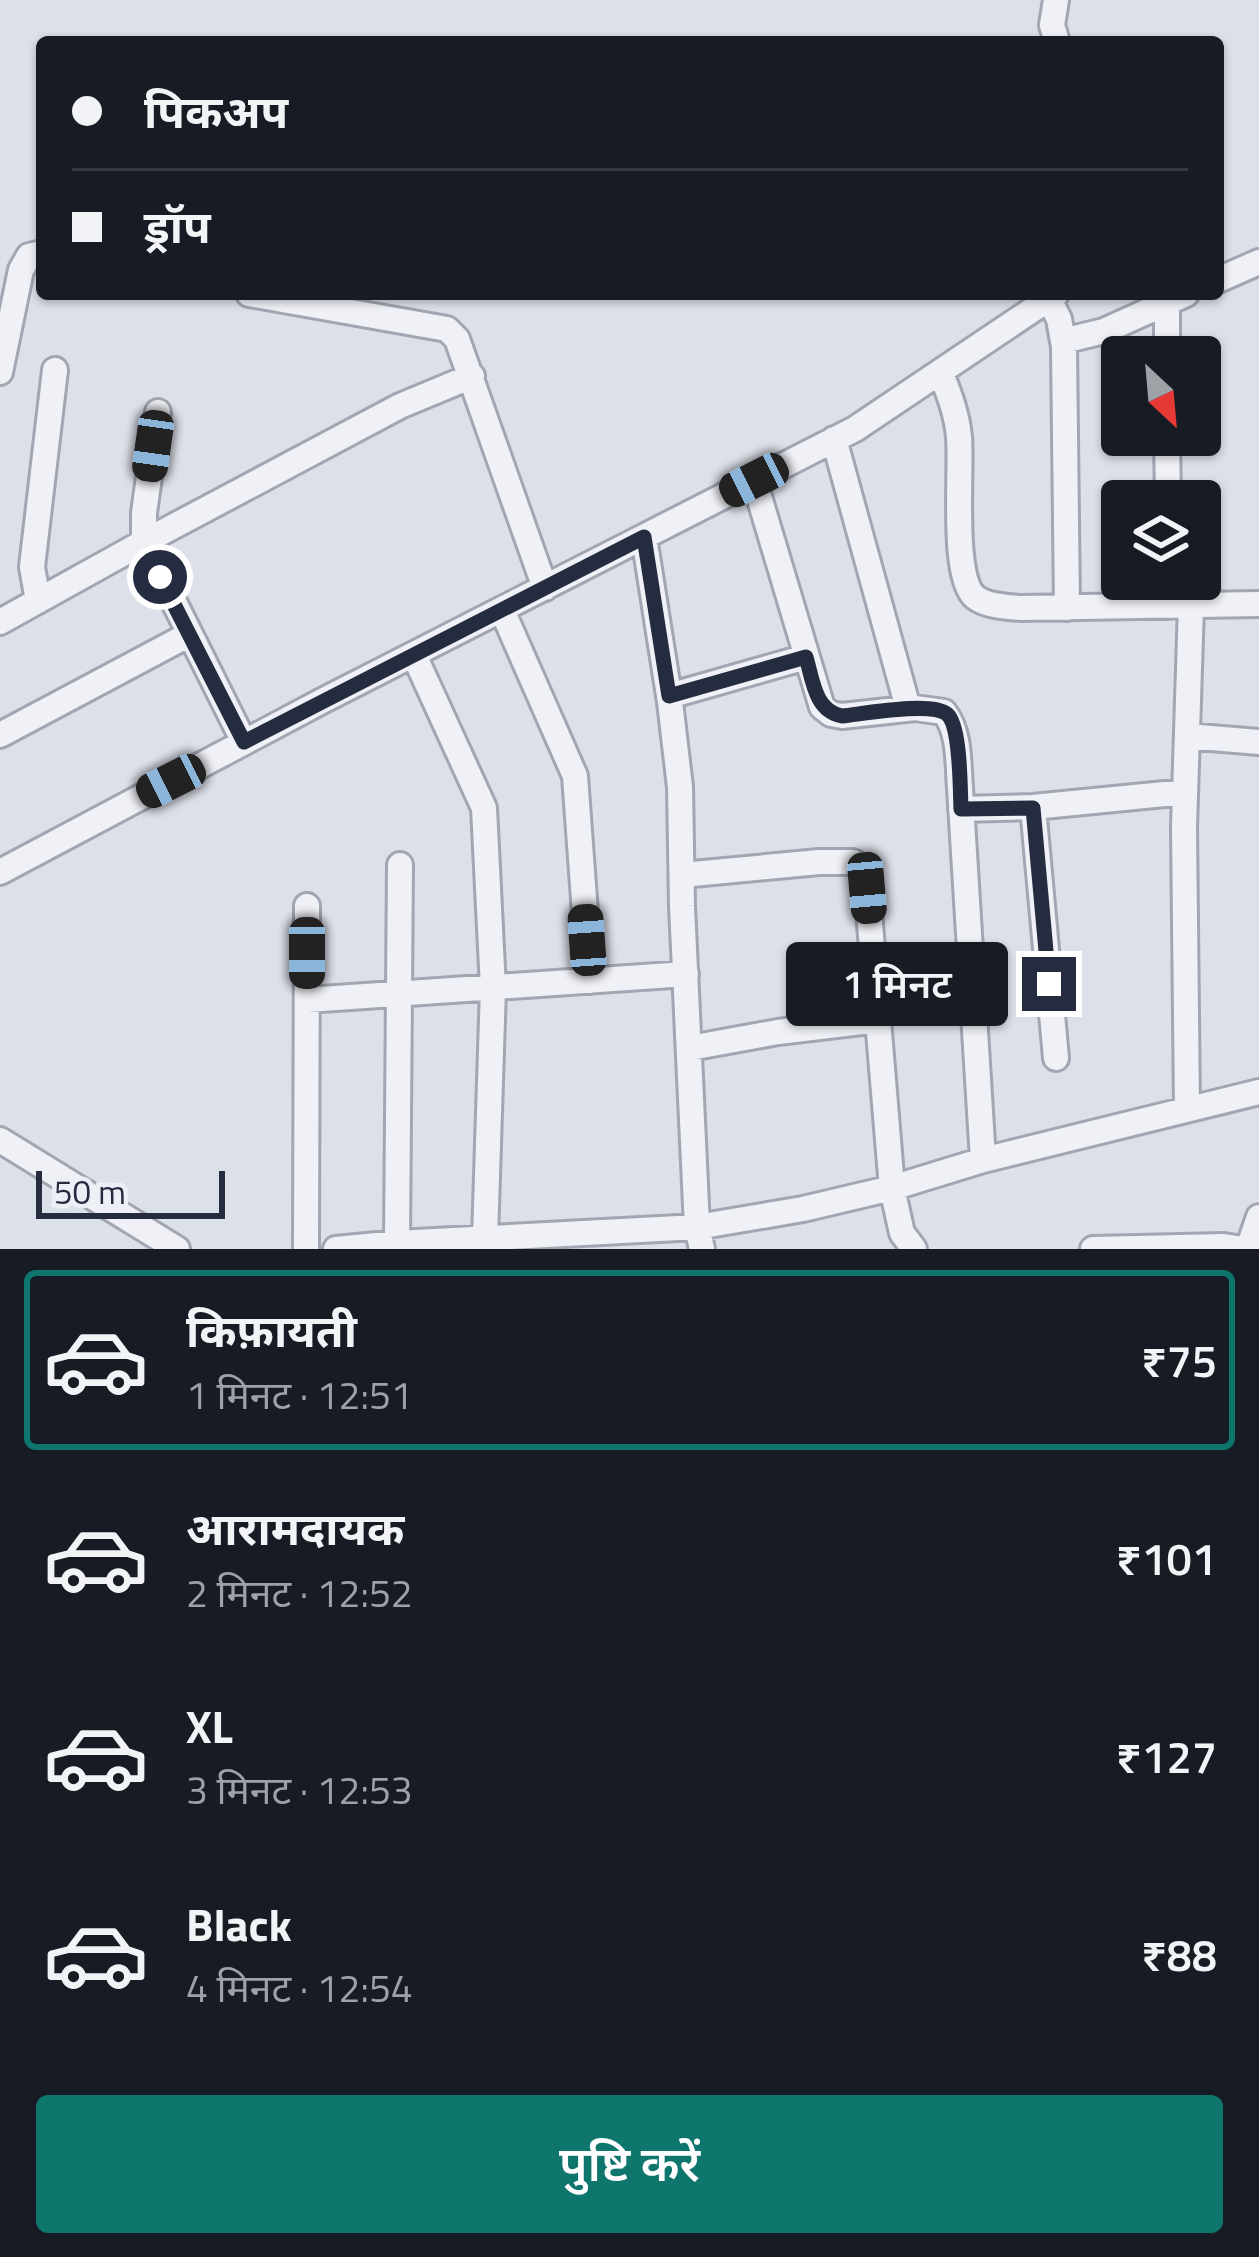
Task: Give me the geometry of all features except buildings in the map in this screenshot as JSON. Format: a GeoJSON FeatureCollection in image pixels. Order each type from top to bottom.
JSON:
{"type":"FeatureCollection","features":[{"type":"Feature","properties":{"kind":"street"},"geometry":{"type":"LineString","coordinates":[[1055,36],[1056,0]]}},
{"type":"Feature","properties":{"kind":"street"},"geometry":{"type":"LineString","coordinates":[[0,372],[21,270],[29,256],[36,254]]}},
{"type":"Feature","properties":{"kind":"street"},"geometry":{"type":"LineString","coordinates":[[1224,277],[1259,262]]}},
{"type":"Feature","properties":{"kind":"street"},"geometry":{"type":"LineString","coordinates":[[283,300],[447,329],[457,339],[545,588]]}},
{"type":"Feature","properties":{"kind":"street"},"geometry":{"type":"LineString","coordinates":[[0,872],[855,429],[1047,300]]}},
{"type":"Feature","properties":{"kind":"street"},"geometry":{"type":"LineString","coordinates":[[1054,300],[1063,341],[1067,608]]}},
{"type":"Feature","properties":{"kind":"street"},"geometry":{"type":"LineString","coordinates":[[1063,341],[1104,331],[1173,300]]}},
{"type":"Feature","properties":{"kind":"street"},"geometry":{"type":"LineString","coordinates":[[1171,336],[1177,300]]}},
{"type":"Feature","properties":{"kind":"street"},"geometry":{"type":"LineString","coordinates":[[38,601],[32,567],[55,370]]}},
{"type":"Feature","properties":{"kind":"street"},"geometry":{"type":"LineString","coordinates":[[940,373],[958,421],[960,554],[966,585],[976,598],[998,606],[1067,608],[1259,604]]}},
{"type":"Feature","properties":{"kind":"street"},"geometry":{"type":"LineString","coordinates":[[0,622],[400,406],[472,376]]}},
{"type":"Feature","properties":{"kind":"street"},"geometry":{"type":"LineString","coordinates":[[158,412],[144,542],[244,742]]}},
{"type":"Feature","properties":{"kind":"street"},"geometry":{"type":"LineString","coordinates":[[834,439],[908,708]]}},
{"type":"Feature","properties":{"kind":"street"},"geometry":{"type":"LineString","coordinates":[[754,480],[822,707],[842,716],[908,708],[944,712],[956,735],[983,1160]]}},
{"type":"Feature","properties":{"kind":"street"},"geometry":{"type":"LineString","coordinates":[[644,537],[680,787],[701,1243]]}},
{"type":"Feature","properties":{"kind":"street"},"geometry":{"type":"LineString","coordinates":[[1177,600],[1187,736],[1187,1109]]}},
{"type":"Feature","properties":{"kind":"street"},"geometry":{"type":"LineString","coordinates":[[502,610],[575,776],[590,981]]}},
{"type":"Feature","properties":{"kind":"street"},"geometry":{"type":"LineString","coordinates":[[0,735],[190,634]]}},
{"type":"Feature","properties":{"kind":"street"},"geometry":{"type":"LineString","coordinates":[[414,655],[484,808],[494,988],[485,1238]]}},
{"type":"Feature","properties":{"kind":"street"},"geometry":{"type":"LineString","coordinates":[[669,696],[806,657]]}},
{"type":"Feature","properties":{"kind":"street"},"geometry":{"type":"LineString","coordinates":[[1187,736],[1259,742]]}},
{"type":"Feature","properties":{"kind":"street"},"geometry":{"type":"LineString","coordinates":[[961,809],[1033,808],[1185,792]]}},
{"type":"Feature","properties":{"kind":"street"},"geometry":{"type":"LineString","coordinates":[[1033,808],[1056,1058]]}},
{"type":"Feature","properties":{"kind":"street"},"geometry":{"type":"LineString","coordinates":[[682,874],[819,862],[859,864],[865,873],[892,1188],[902,1233],[914,1249]]}},
{"type":"Feature","properties":{"kind":"street"},"geometry":{"type":"LineString","coordinates":[[397,1243],[400,865]]}},
{"type":"Feature","properties":{"kind":"street"},"geometry":{"type":"LineString","coordinates":[[306,1249],[307,906]]}},
{"type":"Feature","properties":{"kind":"street"},"geometry":{"type":"LineString","coordinates":[[307,1000],[686,974]]}},
{"type":"Feature","properties":{"kind":"street"},"geometry":{"type":"LineString","coordinates":[[690,1048],[878,1020]]}},
{"type":"Feature","properties":{"kind":"street"},"geometry":{"type":"LineString","coordinates":[[336,1249],[485,1238],[701,1243],[803,1209],[983,1160],[1259,1092]]}},
{"type":"Feature","properties":{"kind":"street"},"geometry":{"type":"LineString","coordinates":[[0,1140],[178,1249]]}},
{"type":"Feature","properties":{"kind":"street"},"geometry":{"type":"LineString","coordinates":[[1094,1249],[1245,1249],[1259,1216]]}},
{"type":"Feature","properties":{"kind":"route"},"geometry":{"type":"LineString","coordinates":[[160,577],[244,742],[644,537],[669,696],[806,657],[822,707],[831,714],[915,708],[949,716],[956,735],[961,809],[1033,808],[1049,984]]}}]}
